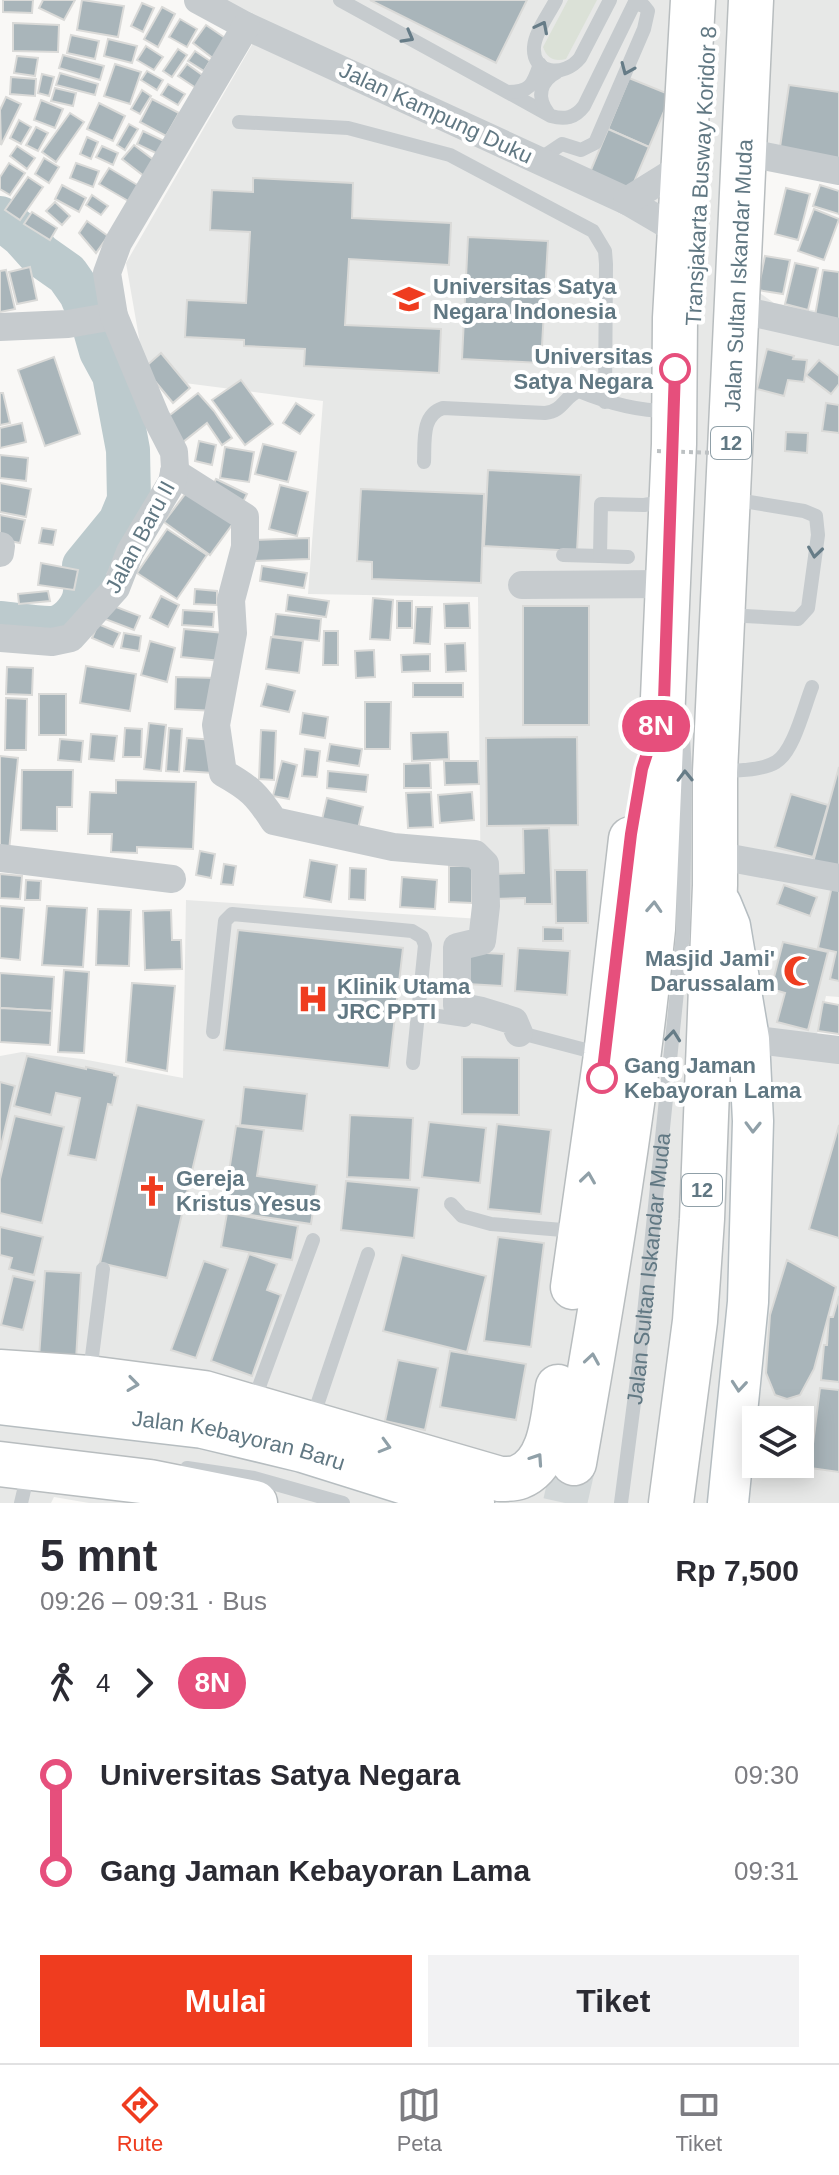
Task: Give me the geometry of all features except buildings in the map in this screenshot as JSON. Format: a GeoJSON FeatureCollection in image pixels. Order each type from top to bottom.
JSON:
{"type":"FeatureCollection","features":[{"type":"Feature","properties":{"kind":"main road","name":"Jalan Sultan Iskandar Muda"},"geometry":{"type":"LineString","coordinates":[[574,1463],[645,1008],[679,690],[667,584],[670,501],[682,409],[675,318],[693,0]]}},
{"type":"Feature","properties":{"kind":"main road","name":"Jalan Sultan Iskandar Muda"},"geometry":{"type":"LineString","coordinates":[[667,1500],[695,1321],[702,1219],[715,772],[751,0]]}},
{"type":"Feature","properties":{"kind":"main road"},"geometry":{"type":"LineString","coordinates":[[10,1433],[89,1378],[204,1393],[311,1424],[476,1492],[500,1479],[518,1478],[531,1470],[542,1457],[549,1438],[606,1055],[631,834],[642,769],[679,690]]}},
{"type":"Feature","properties":{"kind":"main road","name":"Jalan Sultan Iskandar Muda"},"geometry":{"type":"LineString","coordinates":[[714,870],[730,926],[749,1039],[753,1121],[748,1302],[728,1503]]}},
{"type":"Feature","properties":{"kind":"main road","name":"Jalan Kebayoran Baru"},"geometry":{"type":"LineString","coordinates":[[10,1433],[203,1426],[476,1492]]}},
{"type":"Feature","properties":{"kind":"main road"},"geometry":{"type":"LineString","coordinates":[[10,1433],[150,1482],[255,1503]]}},
{"type":"Feature","properties":{"kind":"main road","name":"Jalan Kebayoran Baru"},"geometry":{"type":"LineString","coordinates":[[10,1433],[192,1450],[322,1478],[400,1503]]}},
{"type":"Feature","properties":{"kind":"street","name":"Jalan Kampung Duku"},"geometry":{"type":"LineString","coordinates":[[198,0],[246,26],[627,201],[680,232]]}},
{"type":"Feature","properties":{"kind":"street"},"geometry":{"type":"LineString","coordinates":[[0,327],[68,324],[108,317],[107,273],[118,243],[246,26]]}},
{"type":"Feature","properties":{"kind":"street"},"geometry":{"type":"LineString","coordinates":[[744,152],[839,171]]}},
{"type":"Feature","properties":{"kind":"street"},"geometry":{"type":"LineString","coordinates":[[627,201],[685,165]]}},
{"type":"Feature","properties":{"kind":"street"},"geometry":{"type":"LineString","coordinates":[[737,309],[839,332]]}},
{"type":"Feature","properties":{"kind":"street","name":"Jalan Baru II"},"geometry":{"type":"LineString","coordinates":[[0,638],[52,642],[71,638],[116,588],[130,552],[172,482],[174,452],[108,317]]}},
{"type":"Feature","properties":{"kind":"street"},"geometry":{"type":"LineString","coordinates":[[174,472],[245,517],[245,547],[231,600],[233,633],[216,725],[223,773],[258,796],[274,821],[393,847],[475,854],[482,859],[485,864],[486,906],[482,941],[457,947],[457,1006],[514,1021],[519,1033]]}},
{"type":"Feature","properties":{"kind":"street"},"geometry":{"type":"LineString","coordinates":[[0,553],[1,546]]}},
{"type":"Feature","properties":{"kind":"street"},"geometry":{"type":"LineString","coordinates":[[522,585],[667,584]]}},
{"type":"Feature","properties":{"kind":"street"},"geometry":{"type":"LineString","coordinates":[[0,858],[172,879]]}},
{"type":"Feature","properties":{"kind":"street"},"geometry":{"type":"LineString","coordinates":[[714,870],[839,878]]}},
{"type":"Feature","properties":{"kind":"street"},"geometry":{"type":"LineString","coordinates":[[749,1039],[839,1050]]}},
{"type":"Feature","properties":{"kind":"lane"},"geometry":{"type":"LineString","coordinates":[[340,0],[551,116],[561,118],[578,113],[584,106],[636,2],[644,6],[648,11],[644,29],[595,143],[581,150],[562,144],[538,160]]}},
{"type":"Feature","properties":{"kind":"lane"},"geometry":{"type":"LineString","coordinates":[[556,0],[534,47],[540,64],[557,72],[566,71],[580,58],[610,0]]}},
{"type":"Feature","properties":{"kind":"lane"},"geometry":{"type":"LineString","coordinates":[[508,92],[522,92],[529,87],[540,64]]}},
{"type":"Feature","properties":{"kind":"lane"},"geometry":{"type":"LineString","coordinates":[[551,116],[545,110],[540,92],[543,83],[557,72]]}},
{"type":"Feature","properties":{"kind":"lane"},"geometry":{"type":"LineString","coordinates":[[239,122],[348,128],[450,155],[593,231],[605,251],[606,264],[605,402]]}},
{"type":"Feature","properties":{"kind":"lane"},"geometry":{"type":"LineString","coordinates":[[424,462],[427,423],[434,410],[453,407],[553,412],[579,391],[605,402],[649,411],[682,409],[677,643],[679,690],[706,860],[687,1268],[667,1500]]}},
{"type":"Feature","properties":{"kind":"lane"},"geometry":{"type":"LineString","coordinates":[[722,615],[798,619],[808,608],[818,535],[816,516],[804,511],[729,499]]}},
{"type":"Feature","properties":{"kind":"lane"},"geometry":{"type":"LineString","coordinates":[[600,556],[601,504],[644,505],[670,501]]}},
{"type":"Feature","properties":{"kind":"lane"},"geometry":{"type":"LineString","coordinates":[[563,555],[628,557]]}},
{"type":"Feature","properties":{"kind":"lane"},"geometry":{"type":"LineString","coordinates":[[715,772],[776,762],[790,747],[812,687]]}},
{"type":"Feature","properties":{"kind":"lane","name":"Jalan Sultan Iskandar Muda"},"geometry":{"type":"LineString","coordinates":[[621,1503],[638,1372],[683,933],[685,769],[679,690]]}},
{"type":"Feature","properties":{"kind":"lane"},"geometry":{"type":"LineString","coordinates":[[213,1032],[225,921],[232,914],[412,931],[422,937],[425,945],[413,1063]]}},
{"type":"Feature","properties":{"kind":"lane"},"geometry":{"type":"LineString","coordinates":[[418,1013],[469,1020],[606,1055]]}},
{"type":"Feature","properties":{"kind":"lane"},"geometry":{"type":"LineString","coordinates":[[451,1204],[462,1216],[491,1224],[581,1231]]}},
{"type":"Feature","properties":{"kind":"lane"},"geometry":{"type":"LineString","coordinates":[[251,1407],[313,1240]]}},
{"type":"Feature","properties":{"kind":"lane"},"geometry":{"type":"LineString","coordinates":[[311,1424],[368,1254]]}},
{"type":"Feature","properties":{"kind":"lane"},"geometry":{"type":"LineString","coordinates":[[89,1378],[103,1269]]}},
{"type":"Feature","properties":{"kind":"lane"},"geometry":{"type":"LineString","coordinates":[[166,1465],[254,1478],[343,1503]]}},
{"type":"Feature","properties":{"kind":"path"},"geometry":{"type":"LineString","coordinates":[[657,451],[748,454]]}},
{"type":"Feature","properties":{"kind":"shaded area"},"geometry":{"type":"Polygon","coordinates":[[[200,0],[839,0],[839,177],[758,167],[754,289],[774,303],[839,315],[839,997],[826,996],[812,1055],[839,1060],[839,1503],[89,1503],[54,1497],[51,1503],[0,1503],[0,1056],[22,1052],[82,1059],[183,1078],[186,900],[481,919],[478,597],[308,594],[323,401],[146,378],[126,263],[257,36],[200,0]]]}},
{"type":"Feature","properties":{"kind":"shaded area"},"geometry":{"type":"Polygon","coordinates":[[[568,0],[597,0],[566,59],[558,60],[549,56],[543,47],[568,0]]]}},
{"type":"Feature","properties":{"kind":"waterway"},"geometry":{"type":"LineString","coordinates":[[0,218],[22,235],[40,255],[67,274],[81,294],[101,351],[114,375],[128,450],[129,500],[120,522],[84,566],[84,597],[72,617],[63,625],[53,628],[0,623]]}},
{"type":"Feature","properties":{"kind":"tunnel"},"geometry":{"type":"LineString","coordinates":[[565,1503],[574,1463]]}},
{"type":"Feature","properties":{"kind":"bus line","name":"8N"},"geometry":{"type":"LineString","coordinates":[[602,1078],[631,834],[642,769],[664,701],[675,369]]}},
{"type":"Feature","properties":{"kind":"place","name":"Universitas Satya Negara Indonesia"},"geometry":{"type":"Point","coordinates":[409,299]}},
{"type":"Feature","properties":{"kind":"place","name":"Universitas Satya Negara"},"geometry":{"type":"Point","coordinates":[675,369]}},
{"type":"Feature","properties":{"kind":"place","name":"Masjid Jami' Darussalam"},"geometry":{"type":"Point","coordinates":[799,971]}},
{"type":"Feature","properties":{"kind":"place","name":"Klinik Utama JRC PPTI"},"geometry":{"type":"Point","coordinates":[313,999]}},
{"type":"Feature","properties":{"kind":"place","name":"Gang Jaman Kebayoran Lama"},"geometry":{"type":"Point","coordinates":[602,1078]}},
{"type":"Feature","properties":{"kind":"place","name":"Gereja Kristus Yesus"},"geometry":{"type":"Point","coordinates":[152,1191]}}]}
